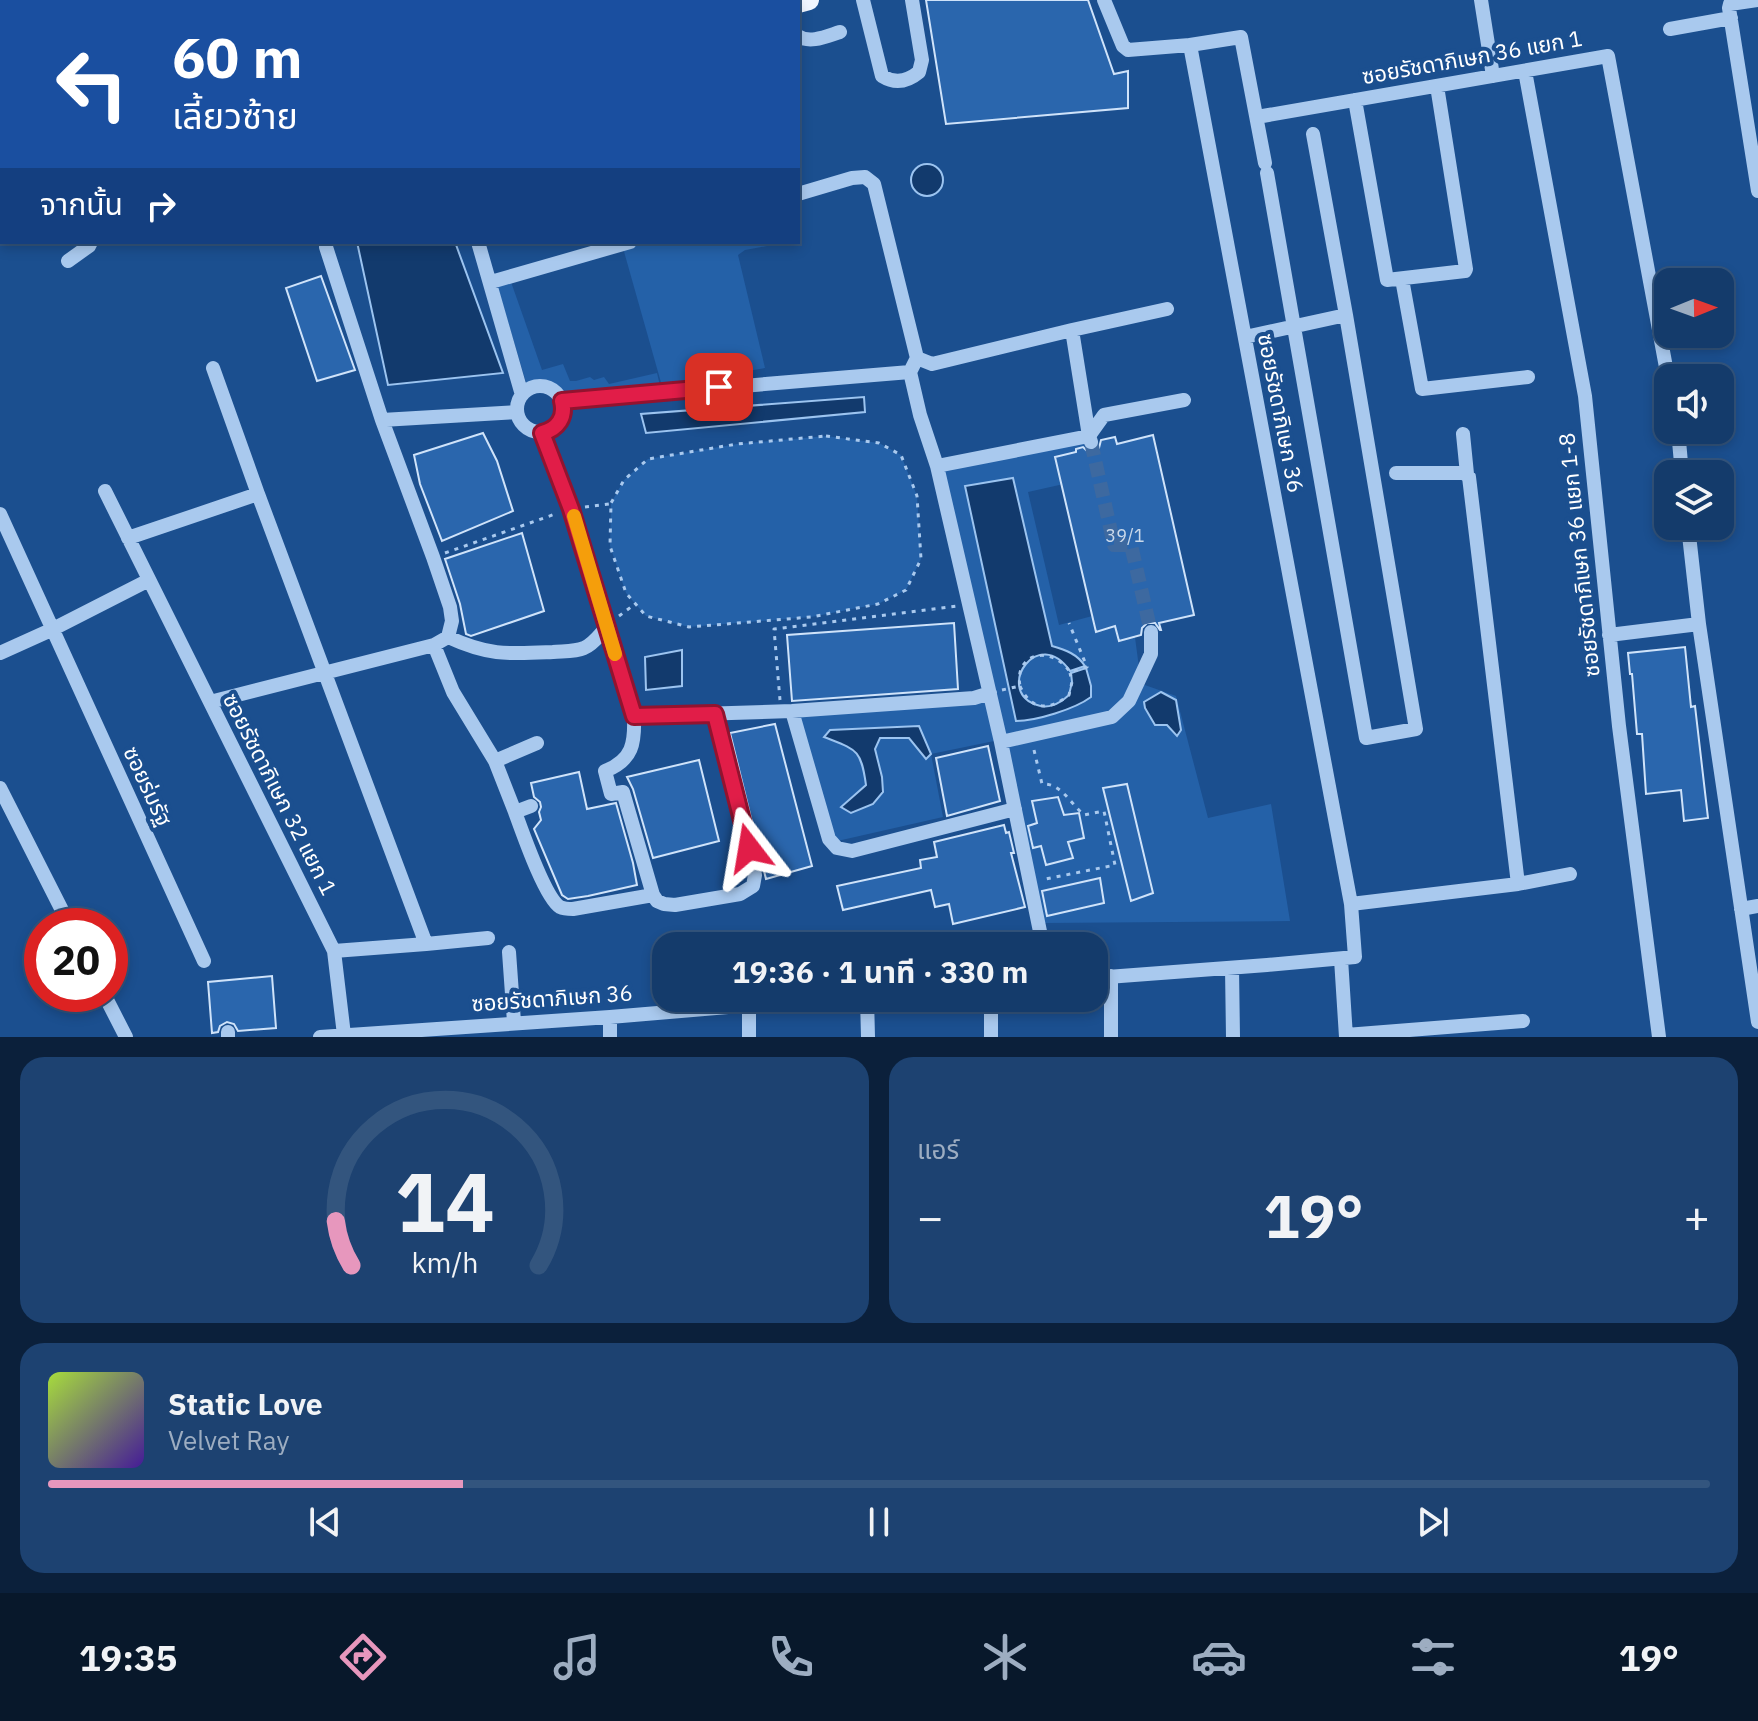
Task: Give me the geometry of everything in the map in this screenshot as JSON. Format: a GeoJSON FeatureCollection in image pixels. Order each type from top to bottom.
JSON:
{"type":"FeatureCollection","features":[{"type":"Feature","properties":{"kind":"street"},"geometry":{"type":"LineString","coordinates":[[863,0],[882,76],[892,82],[912,78],[919,72],[922,60],[912,0]]}},
{"type":"Feature","properties":{"kind":"street"},"geometry":{"type":"LineString","coordinates":[[1104,0],[1123,46],[1128,50],[1241,37],[1366,738],[1416,729],[1313,134]]}},
{"type":"Feature","properties":{"kind":"street"},"geometry":{"type":"LineString","coordinates":[[1481,0],[1493,76]]}},
{"type":"Feature","properties":{"kind":"street"},"geometry":{"type":"LineString","coordinates":[[1758,0],[1730,4],[1758,191]]}},
{"type":"Feature","properties":{"kind":"street"},"geometry":{"type":"LineString","coordinates":[[1670,29],[1731,18]]}},
{"type":"Feature","properties":{"kind":"street"},"geometry":{"type":"LineString","coordinates":[[800,38],[812,40],[840,32]]}},
{"type":"Feature","properties":{"kind":"street","name":"ซอยรัชดาภิเษก 36"},"geometry":{"type":"LineString","coordinates":[[1190,45],[1351,904],[1346,1036]]}},
{"type":"Feature","properties":{"kind":"street","name":"ซอยรัชดาภิเษก 36 แยก 1"},"geometry":{"type":"LineString","coordinates":[[1257,117],[1608,56],[1665,364]]}},
{"type":"Feature","properties":{"kind":"street","name":"ซอยรัชดาภิเษก 36 แยก 1-8"},"geometry":{"type":"LineString","coordinates":[[1525,71],[1585,396],[1619,726],[1659,1037]]}},
{"type":"Feature","properties":{"kind":"street"},"geometry":{"type":"LineString","coordinates":[[1355,100],[1387,280],[1466,270],[1437,86]]}},
{"type":"Feature","properties":{"kind":"street"},"geometry":{"type":"LineString","coordinates":[[800,193],[852,178],[865,177],[874,184],[914,365],[920,415],[937,466],[990,693],[1040,932]]}},
{"type":"Feature","properties":{"kind":"street"},"geometry":{"type":"LineString","coordinates":[[68,261],[90,244]]}},
{"type":"Feature","properties":{"kind":"street"},"geometry":{"type":"LineString","coordinates":[[479,244],[522,395]]}},
{"type":"Feature","properties":{"kind":"street"},"geometry":{"type":"LineString","coordinates":[[491,282],[623,244]]}},
{"type":"Feature","properties":{"kind":"street"},"geometry":{"type":"LineString","coordinates":[[326,247],[382,420],[450,607],[452,621],[448,637]]}},
{"type":"Feature","properties":{"kind":"street"},"geometry":{"type":"LineString","coordinates":[[1402,279],[1422,389],[1528,377]]}},
{"type":"Feature","properties":{"kind":"street"},"geometry":{"type":"LineString","coordinates":[[562,401],[932,364],[1167,309]]}},
{"type":"Feature","properties":{"kind":"street"},"geometry":{"type":"LineString","coordinates":[[1245,337],[1346,315]]}},
{"type":"Feature","properties":{"kind":"street"},"geometry":{"type":"LineString","coordinates":[[1072,330],[1090,439]]}},
{"type":"Feature","properties":{"kind":"street"},"geometry":{"type":"LineString","coordinates":[[213,368],[426,944]]}},
{"type":"Feature","properties":{"kind":"street"},"geometry":{"type":"LineString","coordinates":[[544,386],[557,394],[563,408],[560,422],[550,431],[542,433],[523,425],[517,412],[522,395],[529,389],[544,386]]}},
{"type":"Feature","properties":{"kind":"street"},"geometry":{"type":"LineString","coordinates":[[937,466],[1090,439],[1104,415],[1184,400]]}},
{"type":"Feature","properties":{"kind":"street"},"geometry":{"type":"LineString","coordinates":[[382,420],[517,412]]}},
{"type":"Feature","properties":{"kind":"street"},"geometry":{"type":"LineString","coordinates":[[542,433],[571,509],[634,716],[635,741],[626,757],[616,767],[605,771],[611,794],[623,792],[653,895],[664,904],[675,905],[740,894],[753,886],[755,875],[715,714]]}},
{"type":"Feature","properties":{"kind":"street"},"geometry":{"type":"LineString","coordinates":[[1463,434],[1518,884]]}},
{"type":"Feature","properties":{"kind":"street"},"geometry":{"type":"LineString","coordinates":[[1396,473],[1467,474]]}},
{"type":"Feature","properties":{"kind":"street","name":"ซอยรัชดาภิเษก 32 แยก 1"},"geometry":{"type":"LineString","coordinates":[[105,491],[334,951],[344,1035]]}},
{"type":"Feature","properties":{"kind":"street"},"geometry":{"type":"LineString","coordinates":[[128,538],[258,494]]}},
{"type":"Feature","properties":{"kind":"street","name":"ซอยร่มรัฐ"},"geometry":{"type":"LineString","coordinates":[[0,514],[204,961]]}},
{"type":"Feature","properties":{"kind":"street"},"geometry":{"type":"LineString","coordinates":[[1690,540],[1699,624],[1758,1022]]}},
{"type":"Feature","properties":{"kind":"street"},"geometry":{"type":"LineString","coordinates":[[0,653],[149,580]]}},
{"type":"Feature","properties":{"kind":"street"},"geometry":{"type":"LineString","coordinates":[[1609,635],[1699,624]]}},
{"type":"Feature","properties":{"kind":"street"},"geometry":{"type":"LineString","coordinates":[[210,702],[432,645],[448,637],[484,651],[510,654],[584,648],[607,627]]}},
{"type":"Feature","properties":{"kind":"street"},"geometry":{"type":"LineString","coordinates":[[1001,742],[1112,717],[1129,701],[1151,654],[1151,632]]}},
{"type":"Feature","properties":{"kind":"street"},"geometry":{"type":"LineString","coordinates":[[432,645],[453,692],[495,761],[535,867],[555,902],[561,907],[573,909],[653,895]]}},
{"type":"Feature","properties":{"kind":"street"},"geometry":{"type":"LineString","coordinates":[[634,716],[787,711],[974,698],[990,693]]}},
{"type":"Feature","properties":{"kind":"street"},"geometry":{"type":"LineString","coordinates":[[787,711],[829,839],[837,848],[852,851],[1015,809]]}},
{"type":"Feature","properties":{"kind":"street"},"geometry":{"type":"LineString","coordinates":[[495,761],[537,743]]}},
{"type":"Feature","properties":{"kind":"street"},"geometry":{"type":"LineString","coordinates":[[0,788],[61,908]]}},
{"type":"Feature","properties":{"kind":"street"},"geometry":{"type":"LineString","coordinates":[[515,812],[531,806]]}},
{"type":"Feature","properties":{"kind":"street"},"geometry":{"type":"LineString","coordinates":[[1351,904],[1518,884],[1570,874]]}},
{"type":"Feature","properties":{"kind":"street"},"geometry":{"type":"LineString","coordinates":[[1741,909],[1758,906]]}},
{"type":"Feature","properties":{"kind":"street"},"geometry":{"type":"LineString","coordinates":[[334,951],[488,938]]}},
{"type":"Feature","properties":{"kind":"street"},"geometry":{"type":"LineString","coordinates":[[509,952],[514,1022]]}},
{"type":"Feature","properties":{"kind":"street"},"geometry":{"type":"LineString","coordinates":[[1108,976],[1348,958]]}},
{"type":"Feature","properties":{"kind":"street"},"geometry":{"type":"LineString","coordinates":[[1232,968],[1233,1037]]}},
{"type":"Feature","properties":{"kind":"street"},"geometry":{"type":"LineString","coordinates":[[1111,976],[1111,1037]]}},
{"type":"Feature","properties":{"kind":"street"},"geometry":{"type":"LineString","coordinates":[[113,1012],[126,1037]]}},
{"type":"Feature","properties":{"kind":"street","name":"ซอยรัชดาภิเษก 36"},"geometry":{"type":"LineString","coordinates":[[320,1037],[496,1030],[514,1022],[663,1012]]}},
{"type":"Feature","properties":{"kind":"street"},"geometry":{"type":"LineString","coordinates":[[749,1012],[749,1037]]}},
{"type":"Feature","properties":{"kind":"street"},"geometry":{"type":"LineString","coordinates":[[867,1012],[868,1037]]}},
{"type":"Feature","properties":{"kind":"street"},"geometry":{"type":"LineString","coordinates":[[991,1012],[991,1037]]}},
{"type":"Feature","properties":{"kind":"street"},"geometry":{"type":"LineString","coordinates":[[610,1017],[610,1037]]}},
{"type":"Feature","properties":{"kind":"street"},"geometry":{"type":"LineString","coordinates":[[1346,1036],[1523,1021]]}},
{"type":"Feature","properties":{"kind":"path"},"geometry":{"type":"LineString","coordinates":[[826,436],[879,443],[901,455],[917,496],[921,559],[906,590],[878,604],[811,617],[689,627],[646,616],[635,604],[626,593],[610,546],[611,503],[624,480],[648,459],[737,444],[826,436]]}},
{"type":"Feature","properties":{"kind":"path"},"geometry":{"type":"LineString","coordinates":[[433,557],[571,509],[611,503]]}},
{"type":"Feature","properties":{"kind":"path"},"geometry":{"type":"LineString","coordinates":[[607,627],[635,604]]}},
{"type":"Feature","properties":{"kind":"path"},"geometry":{"type":"LineString","coordinates":[[787,711],[774,629],[969,605]]}},
{"type":"Feature","properties":{"kind":"path"},"geometry":{"type":"LineString","coordinates":[[1069,623],[1087,667],[1070,672]]}},
{"type":"Feature","properties":{"kind":"path"},"geometry":{"type":"LineString","coordinates":[[1044,654],[1064,663],[1072,682],[1069,695],[1052,706],[1033,704],[1020,686],[1023,667],[1035,656],[1044,654]]}},
{"type":"Feature","properties":{"kind":"path"},"geometry":{"type":"LineString","coordinates":[[990,693],[1020,686]]}},
{"type":"Feature","properties":{"kind":"path"},"geometry":{"type":"LineString","coordinates":[[1030,882],[1115,865],[1104,811],[1084,815],[1059,788],[1042,784],[1031,735]]}},
{"type":"Feature","properties":{"kind":"shaded area"},"geometry":{"type":"Polygon","coordinates":[[[927,164],[939,168],[943,180],[939,192],[927,196],[915,192],[911,180],[915,168],[927,164]]]}},
{"type":"Feature","properties":{"kind":"shaded area"},"geometry":{"type":"Polygon","coordinates":[[[357,244],[456,244],[503,373],[388,385],[357,244]]]}},
{"type":"Feature","properties":{"kind":"shaded area"},"geometry":{"type":"Polygon","coordinates":[[[638,244],[766,244],[738,255],[765,368],[662,386],[623,248],[638,244]]]}},
{"type":"Feature","properties":{"kind":"shaded area"},"geometry":{"type":"Polygon","coordinates":[[[511,282],[542,370],[563,364],[570,381],[604,377],[609,384],[657,373],[661,390],[568,397],[547,384],[528,389],[497,285],[511,282]]]}},
{"type":"Feature","properties":{"kind":"shaded area"},"geometry":{"type":"Polygon","coordinates":[[[864,397],[865,412],[646,433],[641,414],[864,397]]]}},
{"type":"Feature","properties":{"kind":"shaded area"},"geometry":{"type":"Polygon","coordinates":[[[826,436],[879,443],[901,455],[917,496],[921,559],[906,590],[878,604],[811,617],[689,627],[646,616],[626,593],[610,546],[611,503],[624,480],[648,459],[737,444],[826,436]]]}},
{"type":"Feature","properties":{"kind":"shaded area"},"geometry":{"type":"Polygon","coordinates":[[[1087,440],[1095,477],[1028,492],[1059,625],[1118,609],[1134,630],[1140,675],[1126,700],[1109,715],[1004,739],[940,468],[1087,440]]]}},
{"type":"Feature","properties":{"kind":"shaded area"},"geometry":{"type":"Polygon","coordinates":[[[1013,478],[1052,646],[1071,653],[1085,666],[1070,671],[1058,659],[1046,654],[1035,657],[1020,674],[1019,686],[1023,696],[1034,704],[1049,706],[1069,695],[1071,673],[1086,668],[1091,686],[1091,697],[1075,706],[1044,717],[1016,721],[965,486],[1013,478]]]}},
{"type":"Feature","properties":{"kind":"shaded area"},"geometry":{"type":"Polygon","coordinates":[[[682,650],[682,686],[646,690],[645,657],[682,650]]]}},
{"type":"Feature","properties":{"kind":"shaded area"},"geometry":{"type":"Polygon","coordinates":[[[1142,684],[1176,696],[1208,818],[1271,804],[1290,921],[1042,923],[1007,746],[1114,720],[1142,684]]]}},
{"type":"Feature","properties":{"kind":"shaded area"},"geometry":{"type":"Polygon","coordinates":[[[1161,692],[1176,700],[1181,730],[1177,736],[1167,725],[1155,725],[1145,708],[1144,702],[1161,692]]]}},
{"type":"Feature","properties":{"kind":"shaded area"},"geometry":{"type":"Polygon","coordinates":[[[988,696],[999,740],[931,754],[943,817],[833,842],[798,713],[988,696]]]}},
{"type":"Feature","properties":{"kind":"shaded area"},"geometry":{"type":"Polygon","coordinates":[[[919,726],[931,754],[926,759],[909,738],[880,738],[875,749],[883,792],[873,804],[851,813],[841,807],[866,785],[856,752],[824,737],[830,730],[919,726]]]}},
{"type":"Feature","properties":{"kind":"building"},"geometry":{"type":"Polygon","coordinates":[[[926,0],[1088,0],[1114,74],[1128,71],[1128,108],[946,124],[926,0]]]}},
{"type":"Feature","properties":{"kind":"building"},"geometry":{"type":"Polygon","coordinates":[[[321,276],[355,370],[317,381],[286,288],[321,276]]]}},
{"type":"Feature","properties":{"kind":"building"},"geometry":{"type":"Polygon","coordinates":[[[483,433],[497,461],[513,511],[442,541],[420,484],[414,455],[483,433]]]}},
{"type":"Feature","properties":{"kind":"building"},"geometry":{"type":"Polygon","coordinates":[[[1153,435],[1194,615],[1159,623],[1161,630],[1155,623],[1147,623],[1141,635],[1119,641],[1115,626],[1096,632],[1055,457],[1083,447],[1088,452],[1095,451],[1101,440],[1115,437],[1117,444],[1153,435]]]}},
{"type":"Feature","properties":{"kind":"building"},"geometry":{"type":"Polygon","coordinates":[[[522,533],[544,611],[471,636],[466,634],[445,559],[522,533]]]}},
{"type":"Feature","properties":{"kind":"building"},"geometry":{"type":"Polygon","coordinates":[[[954,623],[958,689],[792,701],[787,635],[954,623]]]}},
{"type":"Feature","properties":{"kind":"building"},"geometry":{"type":"Polygon","coordinates":[[[1685,647],[1708,818],[1684,821],[1681,790],[1646,794],[1642,734],[1637,734],[1628,653],[1685,647]]]}},
{"type":"Feature","properties":{"kind":"building"},"geometry":{"type":"Polygon","coordinates":[[[775,724],[812,866],[766,879],[730,733],[775,724]]]}},
{"type":"Feature","properties":{"kind":"building"},"geometry":{"type":"Polygon","coordinates":[[[988,746],[1000,801],[947,816],[936,758],[988,746]]]}},
{"type":"Feature","properties":{"kind":"building"},"geometry":{"type":"Polygon","coordinates":[[[699,760],[719,841],[653,858],[627,777],[699,760]]]}},
{"type":"Feature","properties":{"kind":"building"},"geometry":{"type":"Polygon","coordinates":[[[579,772],[587,809],[616,803],[637,885],[568,899],[562,895],[534,829],[541,820],[541,807],[534,797],[531,783],[579,772]]]}},
{"type":"Feature","properties":{"kind":"building"},"geometry":{"type":"Polygon","coordinates":[[[1127,784],[1153,893],[1131,901],[1103,788],[1127,784]]]}},
{"type":"Feature","properties":{"kind":"building"},"geometry":{"type":"Polygon","coordinates":[[[1058,797],[1064,815],[1079,813],[1084,838],[1068,842],[1073,858],[1046,865],[1041,846],[1033,848],[1028,826],[1037,823],[1032,801],[1058,797]]]}},
{"type":"Feature","properties":{"kind":"building"},"geometry":{"type":"Polygon","coordinates":[[[1004,825],[1006,833],[1009,832],[1014,853],[1011,853],[1025,907],[953,924],[949,904],[935,907],[931,890],[843,910],[837,886],[921,868],[920,860],[937,857],[934,842],[1004,825]]]}},
{"type":"Feature","properties":{"kind":"building"},"geometry":{"type":"Polygon","coordinates":[[[1100,878],[1104,903],[1047,916],[1042,891],[1100,878]]]}},
{"type":"Feature","properties":{"kind":"building"},"geometry":{"type":"Polygon","coordinates":[[[272,976],[276,1028],[238,1031],[234,1024],[227,1022],[220,1026],[218,1032],[212,1033],[208,982],[272,976]]]}},
{"type":"Feature","properties":{"kind":"tunnel"},"geometry":{"type":"LineString","coordinates":[[1091,442],[1114,545],[1131,545],[1151,632]]}},
{"type":"Feature","properties":{"kind":"slow traffic"},"geometry":{"type":"LineString","coordinates":[[574,516],[615,654]]}},
{"type":"Feature","properties":{"kind":"route"},"geometry":{"type":"LineString","coordinates":[[719,387],[562,401],[560,422],[550,431],[542,433],[571,509],[634,716],[715,714],[749,848]]}}]}
